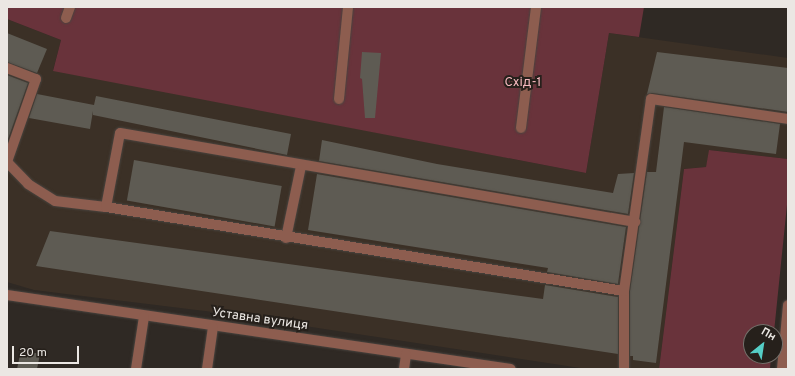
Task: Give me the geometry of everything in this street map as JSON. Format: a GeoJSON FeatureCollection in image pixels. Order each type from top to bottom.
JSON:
{"type":"FeatureCollection","features":[{"type":"Feature","properties":{"kind":"street"},"geometry":{"type":"LineString","coordinates":[[66,18],[70,7]]}},
{"type":"Feature","properties":{"kind":"street"},"geometry":{"type":"LineString","coordinates":[[339,99],[348,7]]}},
{"type":"Feature","properties":{"kind":"street"},"geometry":{"type":"LineString","coordinates":[[521,128],[536,7]]}},
{"type":"Feature","properties":{"kind":"street"},"geometry":{"type":"LineString","coordinates":[[7,68],[36,79],[7,162],[28,184],[56,201],[106,207],[286,238],[624,292]]}},
{"type":"Feature","properties":{"kind":"street"},"geometry":{"type":"LineString","coordinates":[[624,369],[624,292],[635,222],[650,99],[788,119]]}},
{"type":"Feature","properties":{"kind":"street"},"geometry":{"type":"LineString","coordinates":[[106,207],[120,133],[301,166],[635,222]]}},
{"type":"Feature","properties":{"kind":"street"},"geometry":{"type":"LineString","coordinates":[[286,238],[301,166]]}},
{"type":"Feature","properties":{"kind":"street","name":"Уставна вулиця"},"geometry":{"type":"LineString","coordinates":[[7,295],[144,317],[511,369]]}},
{"type":"Feature","properties":{"kind":"street"},"geometry":{"type":"LineString","coordinates":[[782,369],[788,305]]}},
{"type":"Feature","properties":{"kind":"street"},"geometry":{"type":"LineString","coordinates":[[136,369],[144,317]]}},
{"type":"Feature","properties":{"kind":"street"},"geometry":{"type":"LineString","coordinates":[[207,369],[213,327]]}},
{"type":"Feature","properties":{"kind":"street"},"geometry":{"type":"LineString","coordinates":[[404,369],[406,354]]}},
{"type":"Feature","properties":{"kind":"shaded area"},"geometry":{"type":"Polygon","coordinates":[[[7,19],[61,40],[53,70],[586,173],[609,33],[788,58],[788,159],[710,150],[706,167],[684,169],[659,369],[587,369],[213,312],[34,290],[7,282],[7,19]]]}},
{"type":"Feature","properties":{"kind":"green space","name":"Схід-1"},"geometry":{"type":"Polygon","coordinates":[[[7,7],[644,7],[639,37],[609,33],[586,173],[53,71],[61,40],[7,19],[7,7]]]}},
{"type":"Feature","properties":{"kind":"green space"},"geometry":{"type":"Polygon","coordinates":[[[709,150],[788,159],[788,195],[775,324],[743,324],[743,364],[770,364],[770,369],[659,369],[684,169],[706,167],[709,150]]]}},
{"type":"Feature","properties":{"kind":"building"},"geometry":{"type":"Polygon","coordinates":[[[7,33],[47,49],[37,73],[7,62],[7,33]]]}},
{"type":"Feature","properties":{"kind":"building"},"geometry":{"type":"Polygon","coordinates":[[[362,52],[381,53],[375,118],[365,118],[362,79],[360,78],[362,52]]]}},
{"type":"Feature","properties":{"kind":"building"},"geometry":{"type":"Polygon","coordinates":[[[657,52],[788,68],[788,112],[652,93],[647,94],[657,52]]]}},
{"type":"Feature","properties":{"kind":"building"},"geometry":{"type":"Polygon","coordinates":[[[7,75],[28,83],[7,142],[7,75]]]}},
{"type":"Feature","properties":{"kind":"building"},"geometry":{"type":"Polygon","coordinates":[[[37,94],[94,105],[96,96],[291,134],[287,155],[93,115],[93,111],[90,129],[29,118],[37,94]]]}},
{"type":"Feature","properties":{"kind":"building"},"geometry":{"type":"Polygon","coordinates":[[[664,107],[780,124],[776,154],[684,142],[656,363],[633,360],[633,356],[630,356],[630,291],[647,172],[656,172],[664,107]]]}},
{"type":"Feature","properties":{"kind":"building"},"geometry":{"type":"Polygon","coordinates":[[[322,140],[437,164],[613,193],[618,174],[634,173],[628,214],[319,161],[322,140]]]}},
{"type":"Feature","properties":{"kind":"building"},"geometry":{"type":"Polygon","coordinates":[[[134,160],[282,186],[275,226],[127,200],[134,160]]]}},
{"type":"Feature","properties":{"kind":"building"},"geometry":{"type":"Polygon","coordinates":[[[317,174],[626,227],[618,284],[547,272],[548,268],[308,230],[317,174]]]}},
{"type":"Feature","properties":{"kind":"building"},"geometry":{"type":"Polygon","coordinates":[[[50,231],[543,299],[545,285],[618,297],[618,354],[36,266],[50,231]]]}},
{"type":"Feature","properties":{"kind":"building"},"geometry":{"type":"Polygon","coordinates":[[[21,350],[40,354],[37,369],[17,369],[21,350]]]}}]}
